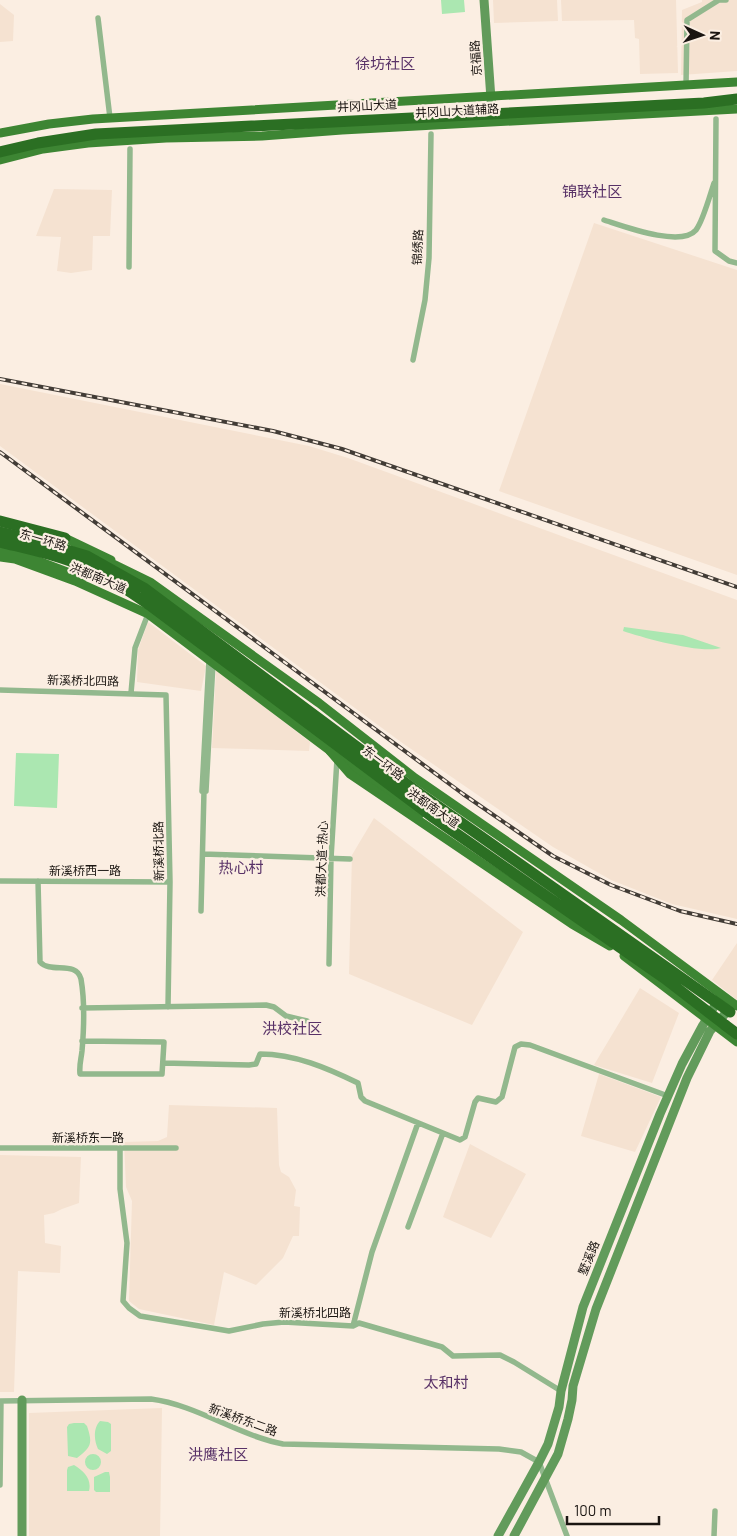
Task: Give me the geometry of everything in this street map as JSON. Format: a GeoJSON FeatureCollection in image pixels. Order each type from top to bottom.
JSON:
{"type":"FeatureCollection","features":[{"type":"Feature","properties":{"kind":"highway","name":"井冈山大道"},"geometry":{"type":"LineString","coordinates":[[0,145],[40,135],[96,128],[492,106],[681,99],[737,94]]}},
{"type":"Feature","properties":{"kind":"highway","name":"井冈山大道"},"geometry":{"type":"LineString","coordinates":[[0,152],[38,143],[96,134],[492,106],[704,102],[737,99]]}},
{"type":"Feature","properties":{"kind":"highway"},"geometry":{"type":"LineString","coordinates":[[0,521],[65,538]]}},
{"type":"Feature","properties":{"kind":"highway","name":"东一环路"},"geometry":{"type":"LineString","coordinates":[[0,532],[86,556],[144,588],[412,788],[737,1016]]}},
{"type":"Feature","properties":{"kind":"highway","name":"东一环路"},"geometry":{"type":"LineString","coordinates":[[0,542],[86,567],[151,606],[434,818],[664,978],[737,1034]]}},
{"type":"Feature","properties":{"kind":"main road","name":"井冈山大道辅路"},"geometry":{"type":"LineString","coordinates":[[0,133],[49,124],[110,118],[402,101],[492,106],[737,82]]}},
{"type":"Feature","properties":{"kind":"main road","name":"井冈山大道辅路"},"geometry":{"type":"LineString","coordinates":[[0,160],[43,149],[88,142],[262,136],[737,109]]}},
{"type":"Feature","properties":{"kind":"main road","name":"洪都南大道"},"geometry":{"type":"LineString","coordinates":[[0,532],[24,535],[101,558],[150,582],[319,703],[415,778],[621,920],[736,1005]]}},
{"type":"Feature","properties":{"kind":"main road"},"geometry":{"type":"LineString","coordinates":[[65,538],[97,552],[150,582]]}},
{"type":"Feature","properties":{"kind":"main road"},"geometry":{"type":"LineString","coordinates":[[0,550],[55,566],[108,588],[145,612]]}},
{"type":"Feature","properties":{"kind":"main road","name":"洪都南大道"},"geometry":{"type":"LineString","coordinates":[[0,557],[15,559],[75,581],[145,612],[333,753],[592,932],[737,1042]]}},
{"type":"Feature","properties":{"kind":"main road"},"geometry":{"type":"LineString","coordinates":[[333,753],[350,774],[572,924],[664,978]]}},
{"type":"Feature","properties":{"kind":"street","name":"京福路"},"geometry":{"type":"LineString","coordinates":[[484,0],[492,106]]}},
{"type":"Feature","properties":{"kind":"street"},"geometry":{"type":"LineString","coordinates":[[686,86],[687,20],[719,0],[726,0]]}},
{"type":"Feature","properties":{"kind":"street"},"geometry":{"type":"LineString","coordinates":[[98,18],[110,118]]}},
{"type":"Feature","properties":{"kind":"street"},"geometry":{"type":"LineString","coordinates":[[716,118],[715,251],[729,261],[737,263]]}},
{"type":"Feature","properties":{"kind":"street","name":"锦绣路"},"geometry":{"type":"LineString","coordinates":[[413,360],[425,300],[429,258],[431,134]]}},
{"type":"Feature","properties":{"kind":"street"},"geometry":{"type":"LineString","coordinates":[[129,267],[130,149]]}},
{"type":"Feature","properties":{"kind":"street"},"geometry":{"type":"LineString","coordinates":[[604,220],[649,235],[678,237],[692,234],[698,228],[715,179]]}},
{"type":"Feature","properties":{"kind":"street"},"geometry":{"type":"LineString","coordinates":[[132,693],[135,648],[145,612]]}},
{"type":"Feature","properties":{"kind":"street"},"geometry":{"type":"LineString","coordinates":[[201,911],[204,791],[202,791],[211,662]]}},
{"type":"Feature","properties":{"kind":"street","name":"新溪桥北四路"},"geometry":{"type":"LineString","coordinates":[[0,690],[166,695]]}},
{"type":"Feature","properties":{"kind":"street","name":"新溪桥北路"},"geometry":{"type":"LineString","coordinates":[[166,695],[170,882],[168,1007]]}},
{"type":"Feature","properties":{"kind":"street","name":"洪都大道-热心"},"geometry":{"type":"LineString","coordinates":[[329,964],[333,753]]}},
{"type":"Feature","properties":{"kind":"street"},"geometry":{"type":"LineString","coordinates":[[202,854],[350,859]]}},
{"type":"Feature","properties":{"kind":"street","name":"新溪桥西一路"},"geometry":{"type":"LineString","coordinates":[[0,881],[170,882]]}},
{"type":"Feature","properties":{"kind":"street"},"geometry":{"type":"LineString","coordinates":[[38,881],[40,960],[45,967],[69,968],[80,975],[82,987],[82,1008],[82,1041],[82,1053],[79,1062],[80,1074],[162,1074],[164,1042],[82,1041]]}},
{"type":"Feature","properties":{"kind":"street","name":"墅溪路"},"geometry":{"type":"LineString","coordinates":[[498,1536],[540,1462],[554,1426],[561,1391],[584,1307],[682,1064],[721,995]]}},
{"type":"Feature","properties":{"kind":"street"},"geometry":{"type":"LineString","coordinates":[[82,1008],[266,1005],[274,1007],[286,1016],[307,1021]]}},
{"type":"Feature","properties":{"kind":"street","name":"墅溪路"},"geometry":{"type":"LineString","coordinates":[[514,1536],[558,1454],[568,1419],[573,1386],[596,1310],[687,1078],[710,1031],[736,1005]]}},
{"type":"Feature","properties":{"kind":"street"},"geometry":{"type":"LineString","coordinates":[[163,1063],[249,1065],[256,1064],[260,1054],[291,1057],[313,1063],[358,1083],[361,1097],[365,1101],[458,1140],[463,1139],[478,1098],[496,1102],[502,1097],[515,1047],[521,1044],[530,1045],[668,1096]]}},
{"type":"Feature","properties":{"kind":"street"},"geometry":{"type":"LineString","coordinates":[[353,1326],[372,1252],[418,1123]]}},
{"type":"Feature","properties":{"kind":"street"},"geometry":{"type":"LineString","coordinates":[[408,1227],[443,1133]]}},
{"type":"Feature","properties":{"kind":"street","name":"新溪桥东一路"},"geometry":{"type":"LineString","coordinates":[[0,1148],[176,1148]]}},
{"type":"Feature","properties":{"kind":"street","name":"新溪桥北四路"},"geometry":{"type":"LineString","coordinates":[[120,1149],[120,1189],[127,1243],[123,1301],[140,1316],[229,1331],[284,1322],[353,1326],[359,1323],[442,1348],[453,1356],[500,1355],[561,1391]]}},
{"type":"Feature","properties":{"kind":"street","name":"新溪桥东二路"},"geometry":{"type":"LineString","coordinates":[[1,1401],[151,1399],[170,1402],[262,1438],[283,1444],[499,1449],[521,1452],[540,1462]]}},
{"type":"Feature","properties":{"kind":"street"},"geometry":{"type":"LineString","coordinates":[[22,1400],[22,1536]]}},
{"type":"Feature","properties":{"kind":"street"},"geometry":{"type":"LineString","coordinates":[[0,1485],[1,1401]]}},
{"type":"Feature","properties":{"kind":"street"},"geometry":{"type":"LineString","coordinates":[[540,1462],[567,1536]]}},
{"type":"Feature","properties":{"kind":"street"},"geometry":{"type":"LineString","coordinates":[[714,1536],[715,1511]]}},
{"type":"Feature","properties":{"kind":"shaded area"},"geometry":{"type":"Polygon","coordinates":[[[493,0],[557,0],[558,21],[494,23],[493,0]]]}},
{"type":"Feature","properties":{"kind":"shaded area"},"geometry":{"type":"Polygon","coordinates":[[[561,0],[676,0],[678,73],[640,74],[639,39],[635,38],[634,20],[562,21],[561,0]]]}},
{"type":"Feature","properties":{"kind":"shaded area"},"geometry":{"type":"Polygon","coordinates":[[[702,0],[737,0],[737,71],[681,75],[682,10],[702,2],[702,0]]]}},
{"type":"Feature","properties":{"kind":"shaded area"},"geometry":{"type":"Polygon","coordinates":[[[0,4],[14,15],[13,41],[0,42],[0,4]]]}},
{"type":"Feature","properties":{"kind":"shaded area"},"geometry":{"type":"Polygon","coordinates":[[[54,189],[112,190],[110,236],[93,236],[92,270],[71,273],[57,271],[61,237],[36,236],[54,189]]]}},
{"type":"Feature","properties":{"kind":"shaded area"},"geometry":{"type":"Polygon","coordinates":[[[594,223],[737,270],[737,575],[499,491],[594,223]]]}},
{"type":"Feature","properties":{"kind":"shaded area"},"geometry":{"type":"Polygon","coordinates":[[[0,384],[309,446],[348,458],[737,600],[737,919],[672,904],[611,880],[553,847],[401,742],[0,446],[0,384]]]}},
{"type":"Feature","properties":{"kind":"shaded area"},"geometry":{"type":"Polygon","coordinates":[[[148,622],[206,666],[201,691],[137,682],[138,650],[148,622]]]}},
{"type":"Feature","properties":{"kind":"shaded area"},"geometry":{"type":"Polygon","coordinates":[[[216,670],[310,742],[309,751],[212,748],[216,670]]]}},
{"type":"Feature","properties":{"kind":"shaded area"},"geometry":{"type":"Polygon","coordinates":[[[374,818],[523,932],[472,1025],[349,974],[352,855],[374,818]]]}},
{"type":"Feature","properties":{"kind":"shaded area"},"geometry":{"type":"Polygon","coordinates":[[[737,943],[737,1000],[712,980],[737,943]]]}},
{"type":"Feature","properties":{"kind":"shaded area"},"geometry":{"type":"Polygon","coordinates":[[[640,988],[679,1013],[652,1083],[594,1065],[640,988]]]}},
{"type":"Feature","properties":{"kind":"shaded area"},"geometry":{"type":"Polygon","coordinates":[[[599,1074],[661,1097],[635,1152],[581,1136],[599,1074]]]}},
{"type":"Feature","properties":{"kind":"shaded area"},"geometry":{"type":"Polygon","coordinates":[[[169,1105],[277,1108],[279,1165],[281,1172],[289,1177],[296,1190],[294,1206],[300,1207],[299,1236],[293,1236],[283,1258],[256,1285],[224,1272],[214,1325],[139,1309],[129,1301],[132,1201],[126,1187],[124,1142],[158,1141],[167,1137],[169,1105]]]}},
{"type":"Feature","properties":{"kind":"shaded area"},"geometry":{"type":"Polygon","coordinates":[[[470,1144],[526,1174],[491,1238],[443,1217],[470,1144]]]}},
{"type":"Feature","properties":{"kind":"shaded area"},"geometry":{"type":"Polygon","coordinates":[[[0,1155],[81,1157],[79,1203],[44,1215],[45,1243],[61,1246],[60,1273],[18,1271],[14,1392],[0,1392],[0,1155]]]}},
{"type":"Feature","properties":{"kind":"shaded area"},"geometry":{"type":"Polygon","coordinates":[[[162,1408],[160,1536],[29,1536],[29,1413],[162,1408]]]}},
{"type":"Feature","properties":{"kind":"green space"},"geometry":{"type":"Polygon","coordinates":[[[441,0],[464,0],[465,12],[442,14],[441,0]]]}},
{"type":"Feature","properties":{"kind":"green space"},"geometry":{"type":"Polygon","coordinates":[[[624,627],[683,635],[721,648],[700,649],[672,644],[623,631],[624,627]]]}},
{"type":"Feature","properties":{"kind":"green space"},"geometry":{"type":"Polygon","coordinates":[[[16,753],[59,754],[57,808],[14,806],[16,753]]]}},
{"type":"Feature","properties":{"kind":"green space"},"geometry":{"type":"Polygon","coordinates":[[[100,1421],[111,1424],[111,1451],[107,1454],[98,1449],[96,1442],[95,1431],[100,1421]]]}},
{"type":"Feature","properties":{"kind":"green space"},"geometry":{"type":"Polygon","coordinates":[[[84,1423],[87,1426],[90,1437],[90,1445],[77,1458],[68,1456],[67,1427],[69,1424],[84,1423]]]}},
{"type":"Feature","properties":{"kind":"green space"},"geometry":{"type":"Polygon","coordinates":[[[93,1454],[99,1456],[101,1462],[99,1468],[93,1470],[87,1468],[85,1462],[87,1456],[93,1454]]]}},
{"type":"Feature","properties":{"kind":"green space"},"geometry":{"type":"Polygon","coordinates":[[[74,1465],[88,1479],[89,1491],[67,1491],[67,1470],[68,1467],[74,1465]]]}},
{"type":"Feature","properties":{"kind":"green space"},"geometry":{"type":"Polygon","coordinates":[[[109,1472],[110,1492],[96,1492],[94,1490],[94,1477],[109,1472]]]}},
{"type":"Feature","properties":{"kind":"railway"},"geometry":{"type":"LineString","coordinates":[[0,379],[273,431],[342,449],[737,587]]}},
{"type":"Feature","properties":{"kind":"railway"},"geometry":{"type":"LineString","coordinates":[[0,452],[463,794],[553,856],[611,885],[680,911],[737,924]]}},
{"type":"Feature","properties":{"kind":"district","name":"徐坊社区"},"geometry":{"type":"Point","coordinates":[385,64]}},
{"type":"Feature","properties":{"kind":"district","name":"锦联社区"},"geometry":{"type":"Point","coordinates":[592,192]}},
{"type":"Feature","properties":{"kind":"district","name":"热心村"},"geometry":{"type":"Point","coordinates":[241,868]}},
{"type":"Feature","properties":{"kind":"district","name":"洪校社区"},"geometry":{"type":"Point","coordinates":[292,1029]}},
{"type":"Feature","properties":{"kind":"district","name":"太和村"},"geometry":{"type":"Point","coordinates":[446,1383]}},
{"type":"Feature","properties":{"kind":"district","name":"洪鹰社区"},"geometry":{"type":"Point","coordinates":[218,1455]}}]}
